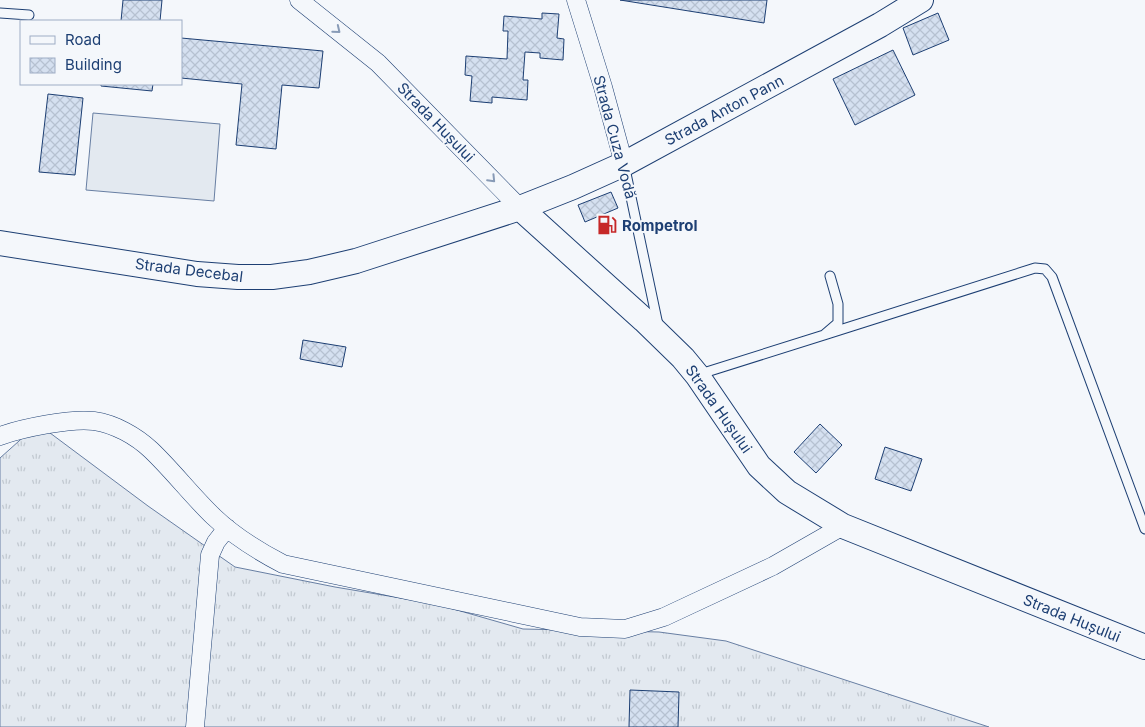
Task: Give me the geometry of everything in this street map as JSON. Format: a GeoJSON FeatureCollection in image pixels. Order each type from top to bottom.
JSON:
{"type":"FeatureCollection","features":[{"type":"Feature","properties":{"kind":"main road","name":"Strada Anton Pann"},"geometry":{"type":"LineString","coordinates":[[520,208],[624,164],[880,25],[921,0]]}},
{"type":"Feature","properties":{"kind":"main road","name":"Strada Decebal"},"geometry":{"type":"LineString","coordinates":[[0,243],[197,274],[272,277],[309,272],[356,261],[520,208]]}},
{"type":"Feature","properties":{"kind":"main road","name":"Strada Hușului"},"geometry":{"type":"LineString","coordinates":[[520,208],[683,358],[697,375],[759,466],[787,492],[843,526],[1145,647]]}},
{"type":"Feature","properties":{"kind":"street","name":"Strada Hușului"},"geometry":{"type":"LineString","coordinates":[[299,0],[378,63],[520,208]]}},
{"type":"Feature","properties":{"kind":"street","name":"Strada Cuza Vodă"},"geometry":{"type":"LineString","coordinates":[[576,0],[624,164]]}},
{"type":"Feature","properties":{"kind":"street"},"geometry":{"type":"LineString","coordinates":[[0,436],[51,424],[94,421],[118,428],[150,449],[214,517],[247,545],[283,564],[580,627],[625,629],[664,617],[773,566],[843,526]]}},
{"type":"Feature","properties":{"kind":"street"},"geometry":{"type":"LineString","coordinates":[[195,727],[210,555],[216,542],[227,528]]}},
{"type":"Feature","properties":{"kind":"lane"},"geometry":{"type":"LineString","coordinates":[[0,13],[28,15]]}},
{"type":"Feature","properties":{"kind":"lane","name":"Strada Cuza Vodă"},"geometry":{"type":"LineString","coordinates":[[624,164],[660,335]]}},
{"type":"Feature","properties":{"kind":"lane"},"geometry":{"type":"LineString","coordinates":[[697,375],[1035,268],[1045,269],[1052,277],[1145,529]]}},
{"type":"Feature","properties":{"kind":"lane"},"geometry":{"type":"LineString","coordinates":[[824,335],[838,323],[838,304],[830,276]]}},
{"type":"Feature","properties":{"kind":"green space"},"geometry":{"type":"Polygon","coordinates":[[[93,113],[220,124],[214,201],[86,190],[93,113]]]}},
{"type":"Feature","properties":{"kind":"green space"},"geometry":{"type":"Polygon","coordinates":[[[38,424],[148,506],[235,567],[335,587],[436,604],[523,629],[659,632],[726,641],[989,727],[0,727],[0,458],[38,424]]]}},
{"type":"Feature","properties":{"kind":"building"},"geometry":{"type":"Polygon","coordinates":[[[123,0],[162,0],[160,20],[121,20],[123,0]]]}},
{"type":"Feature","properties":{"kind":"building"},"geometry":{"type":"Polygon","coordinates":[[[620,0],[767,0],[764,23],[620,0]]]}},
{"type":"Feature","properties":{"kind":"building"},"geometry":{"type":"Polygon","coordinates":[[[542,13],[559,14],[557,38],[564,39],[563,60],[540,58],[540,53],[525,52],[523,80],[528,80],[527,100],[492,97],[492,103],[470,101],[472,76],[465,75],[466,56],[507,59],[508,31],[503,31],[504,16],[542,19],[542,13]]]}},
{"type":"Feature","properties":{"kind":"building"},"geometry":{"type":"Polygon","coordinates":[[[938,13],[949,40],[913,55],[903,28],[938,13]]]}},
{"type":"Feature","properties":{"kind":"building"},"geometry":{"type":"Polygon","coordinates":[[[182,38],[323,51],[319,88],[282,85],[276,149],[236,145],[242,84],[182,78],[182,38]]]}},
{"type":"Feature","properties":{"kind":"building"},"geometry":{"type":"Polygon","coordinates":[[[893,50],[915,95],[855,125],[833,79],[893,50]]]}},
{"type":"Feature","properties":{"kind":"building"},"geometry":{"type":"Polygon","coordinates":[[[101,85],[153,85],[152,91],[101,85]]]}},
{"type":"Feature","properties":{"kind":"building"},"geometry":{"type":"Polygon","coordinates":[[[48,94],[83,98],[75,175],[39,172],[48,94]]]}},
{"type":"Feature","properties":{"kind":"building"},"geometry":{"type":"Polygon","coordinates":[[[611,192],[618,208],[585,222],[578,205],[611,192]]]}},
{"type":"Feature","properties":{"kind":"building"},"geometry":{"type":"Polygon","coordinates":[[[303,340],[346,347],[342,367],[300,359],[303,340]]]}},
{"type":"Feature","properties":{"kind":"building"},"geometry":{"type":"Polygon","coordinates":[[[820,424],[842,445],[816,473],[794,452],[820,424]]]}},
{"type":"Feature","properties":{"kind":"building"},"geometry":{"type":"Polygon","coordinates":[[[885,447],[922,459],[911,491],[875,479],[885,447]]]}},
{"type":"Feature","properties":{"kind":"building"},"geometry":{"type":"Polygon","coordinates":[[[630,690],[679,692],[678,727],[629,727],[630,690]]]}},
{"type":"Feature","properties":{"kind":"place","name":"Rompetrol"},"geometry":{"type":"Point","coordinates":[607,225]}}]}
